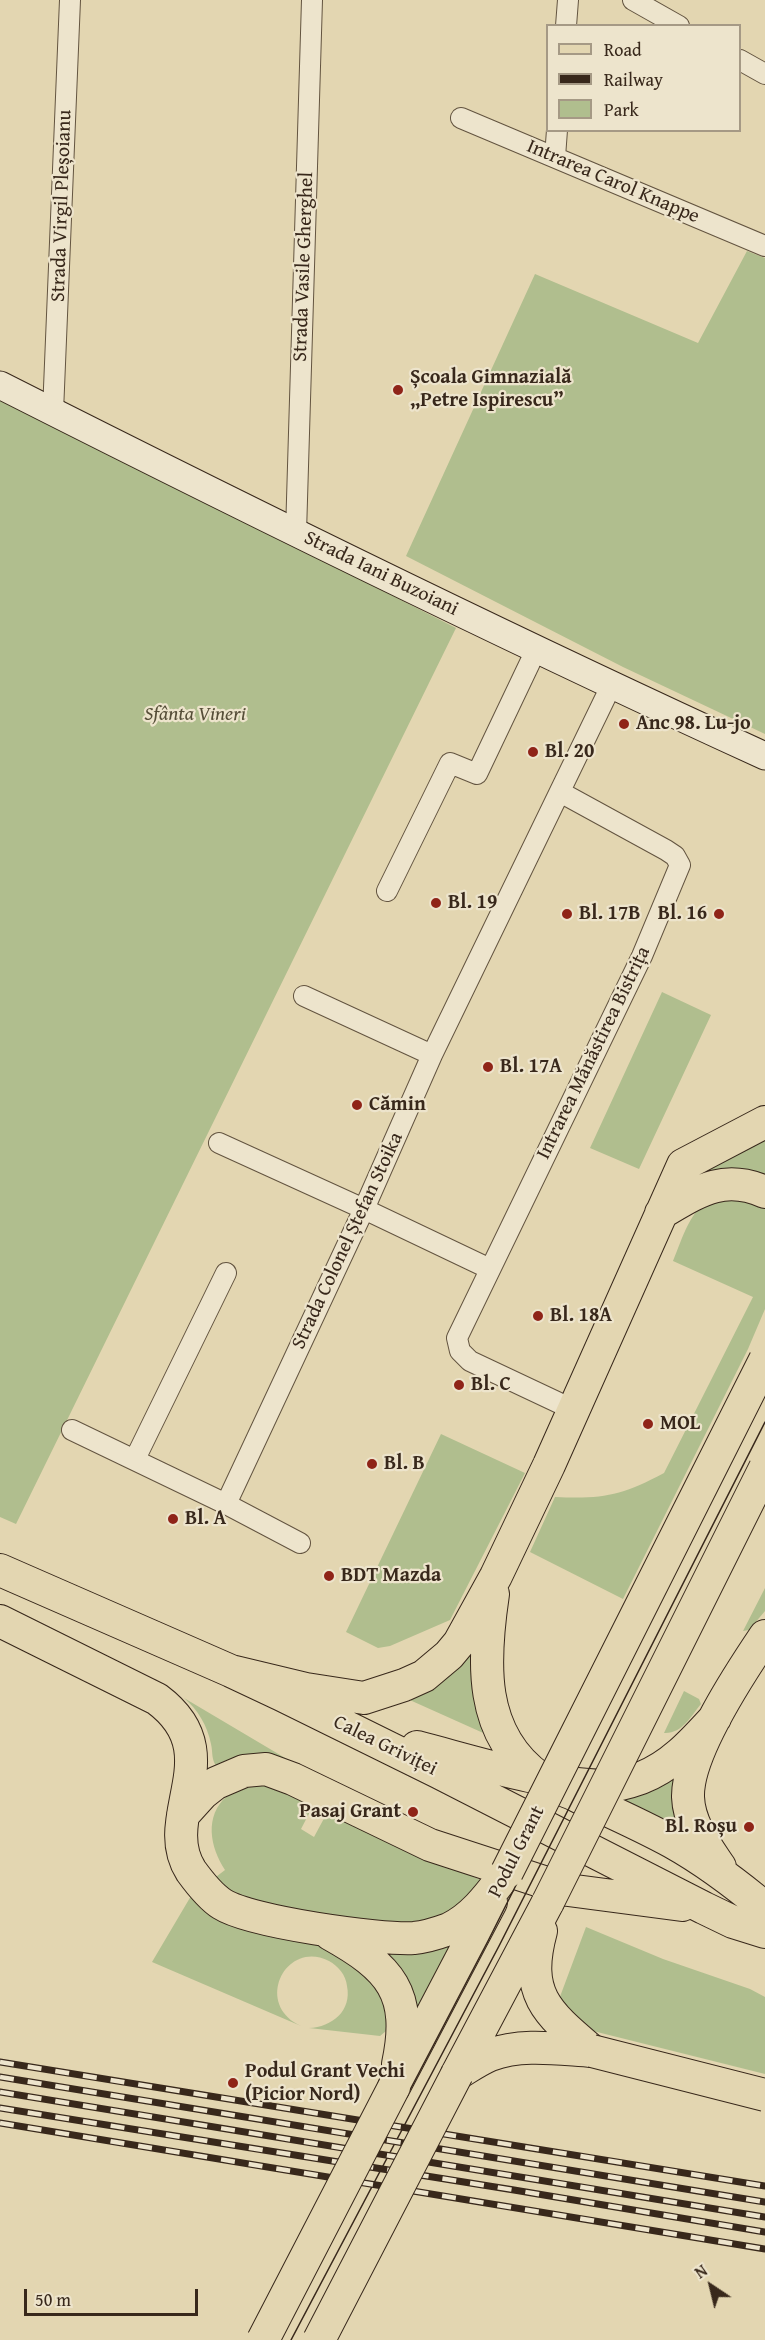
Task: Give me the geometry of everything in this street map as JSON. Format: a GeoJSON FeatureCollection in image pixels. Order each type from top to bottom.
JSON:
{"type":"FeatureCollection","features":[{"type":"Feature","properties":{"kind":"main road"},"geometry":{"type":"LineString","coordinates":[[231,1671],[306,1689],[364,1698],[424,1676],[449,1655],[459,1643],[496,1576],[574,1410],[683,1165],[765,1122]]}},
{"type":"Feature","properties":{"kind":"main road"},"geometry":{"type":"LineString","coordinates":[[661,1213],[703,1189],[725,1184],[744,1185],[765,1192]]}},
{"type":"Feature","properties":{"kind":"main road","name":"Podul Grant"},"geometry":{"type":"LineString","coordinates":[[263,2340],[507,1872],[765,1360]]}},
{"type":"Feature","properties":{"kind":"main road"},"geometry":{"type":"LineString","coordinates":[[319,2340],[548,1902],[765,1468]]}},
{"type":"Feature","properties":{"kind":"main road","name":"Calea Griviței"},"geometry":{"type":"LineString","coordinates":[[0,1570],[231,1671],[361,1733],[704,1908],[733,1922],[765,1932]]}},
{"type":"Feature","properties":{"kind":"main road"},"geometry":{"type":"LineString","coordinates":[[496,1576],[486,1655],[488,1695],[496,1720],[509,1745],[522,1761],[541,1778],[671,1842],[726,1875],[765,1908]]}},
{"type":"Feature","properties":{"kind":"main road"},"geometry":{"type":"LineString","coordinates":[[0,1621],[166,1706],[183,1729],[193,1761],[183,1815],[181,1838],[184,1856],[191,1870],[221,1904],[245,1915],[319,1928],[398,1938],[432,1935],[451,1928],[469,1916],[484,1903],[507,1872]]}},
{"type":"Feature","properties":{"kind":"main road"},"geometry":{"type":"LineString","coordinates":[[726,1875],[700,1837],[691,1815],[688,1797],[693,1766],[726,1696],[765,1636]]}},
{"type":"Feature","properties":{"kind":"main road"},"geometry":{"type":"LineString","coordinates":[[361,1733],[541,1778],[606,1786],[626,1783],[643,1777],[684,1752],[715,1718]]}},
{"type":"Feature","properties":{"kind":"main road"},"geometry":{"type":"LineString","coordinates":[[183,1815],[202,1794],[222,1779],[244,1771],[266,1769],[294,1779],[430,1845],[568,1890],[704,1908]]}},
{"type":"Feature","properties":{"kind":"main road"},"geometry":{"type":"LineString","coordinates":[[548,1902],[534,1956],[534,1974],[539,1993],[548,2009],[562,2025],[592,2051]]}},
{"type":"Feature","properties":{"kind":"main road"},"geometry":{"type":"LineString","coordinates":[[733,1922],[765,1940]]}},
{"type":"Feature","properties":{"kind":"main road"},"geometry":{"type":"LineString","coordinates":[[319,1928],[357,1949],[376,1964],[390,1980],[400,2000],[404,2024],[403,2042],[394,2087]]}},
{"type":"Feature","properties":{"kind":"main road"},"geometry":{"type":"LineString","coordinates":[[457,2074],[488,2056],[511,2049],[592,2051],[765,2095]]}},
{"type":"Feature","properties":{"kind":"street","name":"Strada Virgil Pleșoianu"},"geometry":{"type":"LineString","coordinates":[[53,412],[70,0]]}},
{"type":"Feature","properties":{"kind":"street","name":"Strada Vasile Gherghel"},"geometry":{"type":"LineString","coordinates":[[296,533],[312,0]]}},
{"type":"Feature","properties":{"kind":"street"},"geometry":{"type":"LineString","coordinates":[[566,24],[567,0]]}},
{"type":"Feature","properties":{"kind":"street"},"geometry":{"type":"LineString","coordinates":[[633,0],[675,24]]}},
{"type":"Feature","properties":{"kind":"street"},"geometry":{"type":"LineString","coordinates":[[741,61],[765,74]]}},
{"type":"Feature","properties":{"kind":"street","name":"Intrarea Carol Knappe"},"geometry":{"type":"LineString","coordinates":[[461,118],[765,246]]}},
{"type":"Feature","properties":{"kind":"street"},"geometry":{"type":"LineString","coordinates":[[555,157],[557,132]]}},
{"type":"Feature","properties":{"kind":"street","name":"Strada Iani Buzoiani"},"geometry":{"type":"LineString","coordinates":[[0,385],[536,650],[765,756]]}},
{"type":"Feature","properties":{"kind":"street"},"geometry":{"type":"LineString","coordinates":[[387,891],[450,764],[477,774],[536,650]]}},
{"type":"Feature","properties":{"kind":"street","name":"Strada Colonel Ștefan Stoika"},"geometry":{"type":"LineString","coordinates":[[226,1504],[364,1209],[432,1055],[611,686]]}},
{"type":"Feature","properties":{"kind":"street","name":"Intrarea Mănăstirea Bistrița"},"geometry":{"type":"LineString","coordinates":[[490,1269],[642,956],[680,865],[675,856],[666,850],[560,792]]}},
{"type":"Feature","properties":{"kind":"street"},"geometry":{"type":"LineString","coordinates":[[304,996],[432,1055]]}},
{"type":"Feature","properties":{"kind":"street"},"geometry":{"type":"LineString","coordinates":[[219,1143],[490,1269],[457,1338],[460,1351],[470,1361],[574,1410]]}},
{"type":"Feature","properties":{"kind":"street"},"geometry":{"type":"LineString","coordinates":[[135,1459],[226,1273]]}},
{"type":"Feature","properties":{"kind":"street"},"geometry":{"type":"LineString","coordinates":[[72,1430],[226,1504],[300,1543]]}},
{"type":"Feature","properties":{"kind":"green space"},"geometry":{"type":"Polygon","coordinates":[[[747,251],[765,258],[765,734],[623,667],[406,556],[535,274],[698,343],[747,251]]]}},
{"type":"Feature","properties":{"kind":"green space","name":"Sfânta Vineri"},"geometry":{"type":"Polygon","coordinates":[[[0,396],[456,628],[16,1524],[0,1517],[0,396]]]}},
{"type":"Feature","properties":{"kind":"green space"},"geometry":{"type":"Polygon","coordinates":[[[662,992],[711,1015],[639,1169],[590,1148],[662,992]]]}},
{"type":"Feature","properties":{"kind":"green space"},"geometry":{"type":"Polygon","coordinates":[[[765,1137],[765,1178],[700,1176],[698,1173],[765,1137]]]}},
{"type":"Feature","properties":{"kind":"green space"},"geometry":{"type":"Polygon","coordinates":[[[713,1196],[765,1203],[765,1309],[748,1349],[623,1599],[530,1552],[555,1497],[611,1494],[636,1487],[664,1473],[753,1297],[673,1261],[693,1216],[713,1196]]]}},
{"type":"Feature","properties":{"kind":"green space"},"geometry":{"type":"Polygon","coordinates":[[[441,1434],[525,1473],[450,1620],[390,1646],[378,1648],[346,1632],[441,1434]]]}},
{"type":"Feature","properties":{"kind":"green space"},"geometry":{"type":"Polygon","coordinates":[[[765,1588],[765,1611],[749,1630],[743,1631],[765,1588]]]}},
{"type":"Feature","properties":{"kind":"green space"},"geometry":{"type":"Polygon","coordinates":[[[472,1645],[490,1736],[403,1697],[472,1645]]]}},
{"type":"Feature","properties":{"kind":"green space"},"geometry":{"type":"Polygon","coordinates":[[[684,1691],[699,1699],[701,1704],[690,1719],[676,1731],[664,1733],[684,1691]]]}},
{"type":"Feature","properties":{"kind":"green space"},"geometry":{"type":"Polygon","coordinates":[[[184,1698],[297,1765],[217,1767],[204,1724],[198,1713],[184,1698]]]}},
{"type":"Feature","properties":{"kind":"green space"},"geometry":{"type":"Polygon","coordinates":[[[681,1771],[677,1834],[619,1802],[620,1798],[681,1771]]]}},
{"type":"Feature","properties":{"kind":"green space"},"geometry":{"type":"Polygon","coordinates":[[[262,1779],[314,1804],[301,1829],[314,1837],[328,1811],[384,1839],[483,1881],[425,1999],[380,2036],[309,2028],[332,2021],[343,2010],[346,2003],[348,1995],[345,1978],[329,1961],[313,1957],[300,1959],[289,1966],[281,1977],[277,1990],[279,2003],[287,2016],[301,2026],[152,1962],[191,1896],[225,1870],[216,1852],[212,1832],[212,1822],[220,1804],[235,1791],[262,1779]]]}},
{"type":"Feature","properties":{"kind":"green space"},"geometry":{"type":"Polygon","coordinates":[[[586,1927],[663,1959],[750,1989],[765,1997],[765,2074],[583,2027],[558,2002],[586,1927]]]}},
{"type":"Feature","properties":{"kind":"tram line"},"geometry":{"type":"LineString","coordinates":[[279,2340],[488,1941],[765,1389]]}},
{"type":"Feature","properties":{"kind":"tram line"},"geometry":{"type":"LineString","coordinates":[[291,2340],[499,1946],[765,1422]]}},
{"type":"Feature","properties":{"kind":"railway"},"geometry":{"type":"LineString","coordinates":[[0,2062],[765,2186]]}},
{"type":"Feature","properties":{"kind":"railway"},"geometry":{"type":"LineString","coordinates":[[0,2077],[765,2202]]}},
{"type":"Feature","properties":{"kind":"railway"},"geometry":{"type":"LineString","coordinates":[[0,2092],[765,2217]]}},
{"type":"Feature","properties":{"kind":"railway"},"geometry":{"type":"LineString","coordinates":[[0,2108],[765,2232]]}},
{"type":"Feature","properties":{"kind":"railway"},"geometry":{"type":"LineString","coordinates":[[0,2123],[765,2249]]}},
{"type":"Feature","properties":{"kind":"place","name":"Școala Gimnazială „Petre Ispirescu”"},"geometry":{"type":"Point","coordinates":[398,390]}},
{"type":"Feature","properties":{"kind":"place","name":"Anc 98. Lu-jo"},"geometry":{"type":"Point","coordinates":[624,724]}},
{"type":"Feature","properties":{"kind":"place","name":"Bl. 20"},"geometry":{"type":"Point","coordinates":[533,752]}},
{"type":"Feature","properties":{"kind":"place","name":"Bl. 19"},"geometry":{"type":"Point","coordinates":[436,903]}},
{"type":"Feature","properties":{"kind":"place","name":"Bl. 17B"},"geometry":{"type":"Point","coordinates":[567,914]}},
{"type":"Feature","properties":{"kind":"place","name":"Bl. 16"},"geometry":{"type":"Point","coordinates":[719,914]}},
{"type":"Feature","properties":{"kind":"place","name":"Bl. 17A"},"geometry":{"type":"Point","coordinates":[488,1067]}},
{"type":"Feature","properties":{"kind":"place","name":"Cămin"},"geometry":{"type":"Point","coordinates":[357,1105]}},
{"type":"Feature","properties":{"kind":"place","name":"Bl. 18A"},"geometry":{"type":"Point","coordinates":[538,1316]}},
{"type":"Feature","properties":{"kind":"place","name":"Bl. C"},"geometry":{"type":"Point","coordinates":[459,1385]}},
{"type":"Feature","properties":{"kind":"place","name":"MOL"},"geometry":{"type":"Point","coordinates":[648,1424]}},
{"type":"Feature","properties":{"kind":"place","name":"Bl. B"},"geometry":{"type":"Point","coordinates":[372,1464]}},
{"type":"Feature","properties":{"kind":"place","name":"Bl. A"},"geometry":{"type":"Point","coordinates":[173,1519]}},
{"type":"Feature","properties":{"kind":"place","name":"BDT Mazda"},"geometry":{"type":"Point","coordinates":[329,1576]}},
{"type":"Feature","properties":{"kind":"place","name":"Pasaj Grant"},"geometry":{"type":"Point","coordinates":[413,1812]}},
{"type":"Feature","properties":{"kind":"place","name":"Bl. Roșu"},"geometry":{"type":"Point","coordinates":[749,1827]}},
{"type":"Feature","properties":{"kind":"place","name":"Podul Grant Vechi (Picior Nord)"},"geometry":{"type":"Point","coordinates":[233,2083]}}]}
